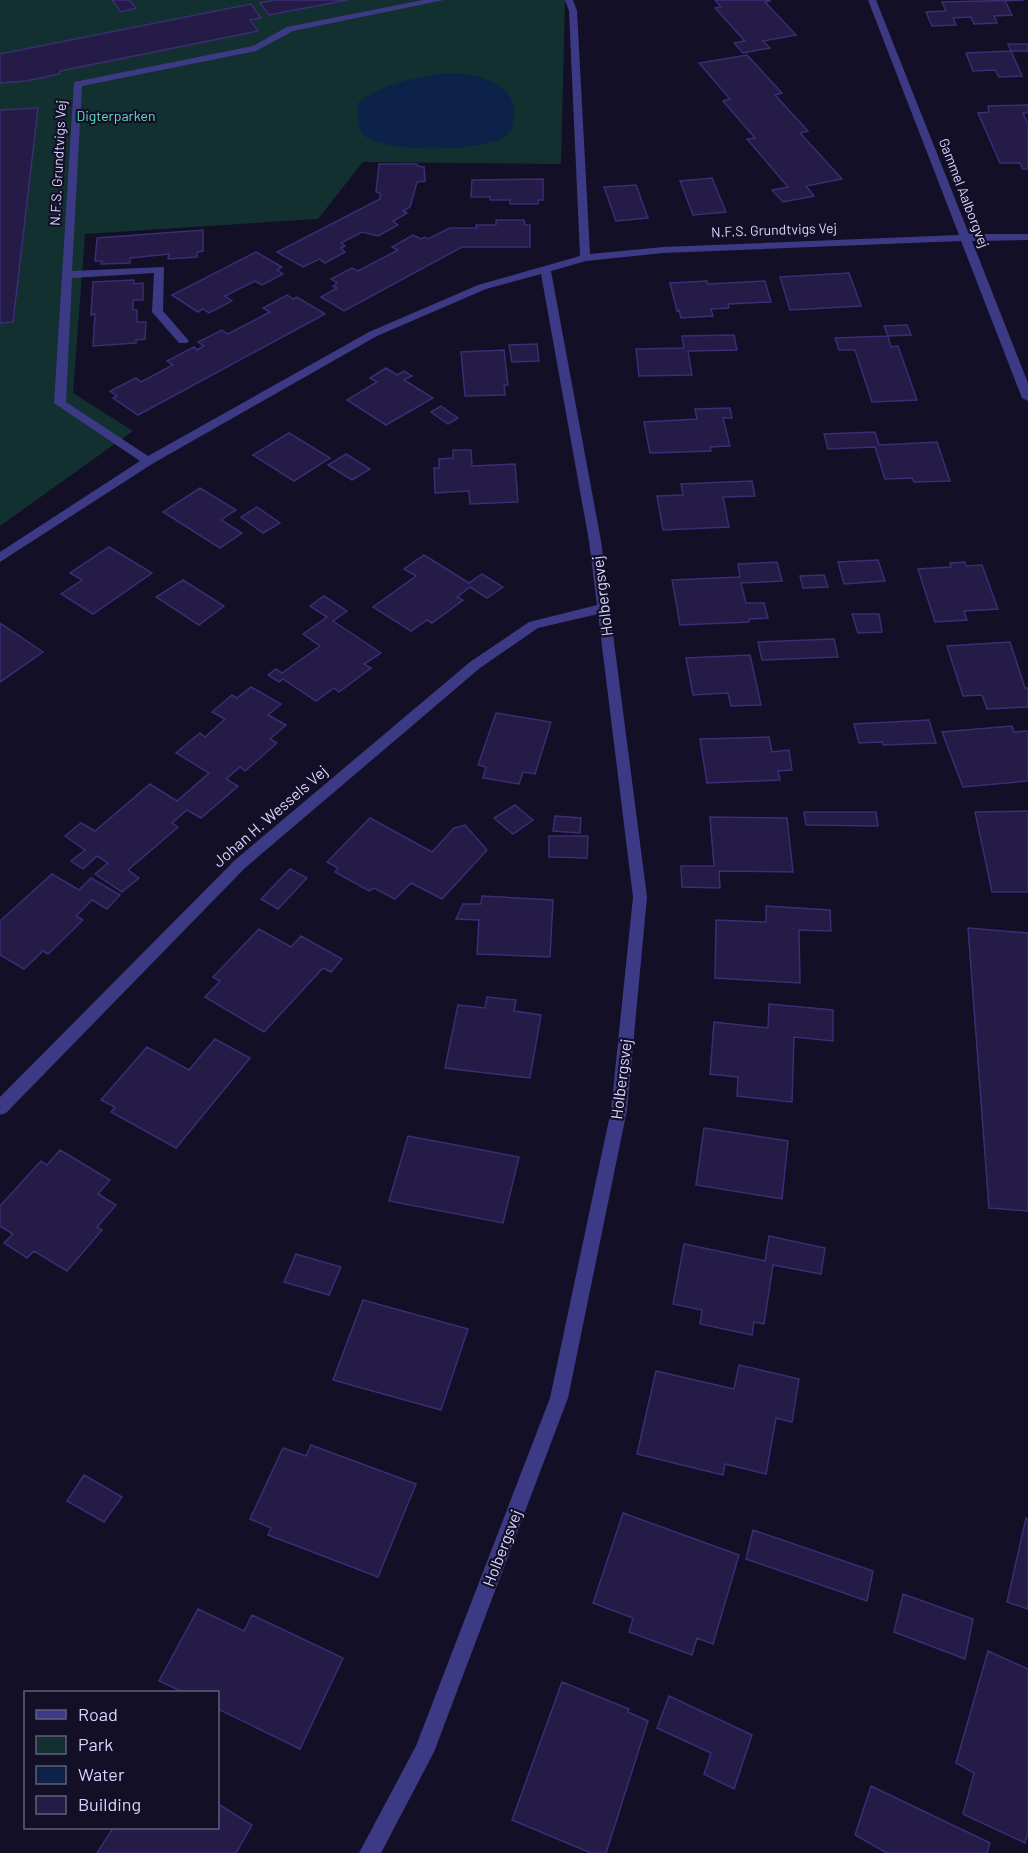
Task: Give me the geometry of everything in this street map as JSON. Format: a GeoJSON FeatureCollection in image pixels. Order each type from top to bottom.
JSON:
{"type":"FeatureCollection","features":[{"type":"Feature","properties":{"kind":"street","name":"N.F.S. Grundtvigs Vej"},"geometry":{"type":"LineString","coordinates":[[148,461],[60,404],[77,84],[256,48],[290,29],[440,0]]}},
{"type":"Feature","properties":{"kind":"street"},"geometry":{"type":"LineString","coordinates":[[569,0],[573,12],[585,258]]}},
{"type":"Feature","properties":{"kind":"street","name":"Gammel Aalborgvej"},"geometry":{"type":"LineString","coordinates":[[872,0],[1028,398]]}},
{"type":"Feature","properties":{"kind":"street","name":"N.F.S. Grundtvigs Vej"},"geometry":{"type":"LineString","coordinates":[[0,558],[148,461],[373,334],[482,286],[585,258],[663,250],[1028,237]]}},
{"type":"Feature","properties":{"kind":"street","name":"Holbergsvej"},"geometry":{"type":"LineString","coordinates":[[370,1853],[424,1752],[559,1398],[619,1110],[640,897],[595,541],[545,268]]}},
{"type":"Feature","properties":{"kind":"street"},"geometry":{"type":"LineString","coordinates":[[66,275],[160,269],[157,312],[183,341]]}},
{"type":"Feature","properties":{"kind":"street","name":"Johan H. Wessels Vej"},"geometry":{"type":"LineString","coordinates":[[0,1108],[240,864],[459,679],[534,625],[603,608]]}},
{"type":"Feature","properties":{"kind":"green space","name":"Digterparken"},"geometry":{"type":"Polygon","coordinates":[[[0,0],[565,0],[561,164],[363,162],[318,219],[85,234],[73,393],[133,431],[0,526],[0,0]]]}},
{"type":"Feature","properties":{"kind":"water"},"geometry":{"type":"Polygon","coordinates":[[[448,73],[481,77],[500,86],[508,93],[513,103],[514,114],[513,125],[507,135],[496,141],[479,145],[413,148],[375,141],[364,135],[358,120],[357,104],[388,86],[448,73]]]}},
{"type":"Feature","properties":{"kind":"building"},"geometry":{"type":"Polygon","coordinates":[[[112,0],[129,0],[136,8],[121,12],[112,0]]]}},
{"type":"Feature","properties":{"kind":"building"},"geometry":{"type":"Polygon","coordinates":[[[274,0],[347,0],[269,15],[260,3],[274,0]]]}},
{"type":"Feature","properties":{"kind":"building"},"geometry":{"type":"Polygon","coordinates":[[[715,0],[769,0],[765,2],[796,35],[763,41],[770,48],[743,53],[734,43],[745,41],[715,8],[721,7],[715,0]]]}},
{"type":"Feature","properties":{"kind":"building"},"geometry":{"type":"Polygon","coordinates":[[[1024,0],[1005,1],[1012,15],[994,16],[997,23],[974,24],[971,17],[953,18],[956,25],[932,26],[926,12],[946,11],[942,2],[1024,0]]]}},
{"type":"Feature","properties":{"kind":"building"},"geometry":{"type":"Polygon","coordinates":[[[251,4],[261,18],[250,20],[258,31],[60,71],[59,74],[26,81],[0,83],[0,54],[251,4]]]}},
{"type":"Feature","properties":{"kind":"building"},"geometry":{"type":"Polygon","coordinates":[[[1008,44],[1028,44],[1028,51],[1011,51],[1008,44]]]}},
{"type":"Feature","properties":{"kind":"building"},"geometry":{"type":"Polygon","coordinates":[[[1011,51],[1022,76],[999,77],[995,70],[973,71],[966,53],[1011,51]]]}},
{"type":"Feature","properties":{"kind":"building"},"geometry":{"type":"Polygon","coordinates":[[[747,55],[782,93],[775,95],[808,131],[800,133],[842,179],[806,186],[814,196],[783,202],[772,190],[788,187],[747,139],[755,138],[723,101],[730,99],[699,63],[747,55]]]}},
{"type":"Feature","properties":{"kind":"building"},"geometry":{"type":"Polygon","coordinates":[[[1028,105],[1028,113],[1023,113],[1028,124],[1028,169],[1023,169],[1020,163],[1000,163],[978,113],[989,112],[988,106],[1028,105]]]}},
{"type":"Feature","properties":{"kind":"building"},"geometry":{"type":"Polygon","coordinates":[[[38,108],[13,322],[0,323],[0,110],[38,108]]]}},
{"type":"Feature","properties":{"kind":"building"},"geometry":{"type":"Polygon","coordinates":[[[379,164],[417,164],[424,167],[425,181],[417,182],[410,207],[403,211],[407,213],[393,221],[398,225],[378,236],[362,232],[341,243],[345,246],[341,248],[345,252],[325,263],[319,259],[303,267],[277,252],[380,199],[380,193],[376,192],[379,164]]]}},
{"type":"Feature","properties":{"kind":"building"},"geometry":{"type":"Polygon","coordinates":[[[712,178],[726,212],[693,215],[680,181],[712,178]]]}},
{"type":"Feature","properties":{"kind":"building"},"geometry":{"type":"Polygon","coordinates":[[[543,179],[543,200],[538,200],[538,204],[510,204],[510,200],[471,197],[472,180],[543,179]]]}},
{"type":"Feature","properties":{"kind":"building"},"geometry":{"type":"Polygon","coordinates":[[[636,185],[648,218],[616,221],[604,187],[636,185]]]}},
{"type":"Feature","properties":{"kind":"building"},"geometry":{"type":"Polygon","coordinates":[[[496,220],[524,220],[525,225],[530,225],[530,247],[462,247],[344,311],[321,297],[337,288],[333,286],[337,283],[331,279],[352,268],[358,271],[398,250],[392,247],[413,235],[421,239],[425,237],[428,239],[450,228],[496,225],[496,220]]]}},
{"type":"Feature","properties":{"kind":"building"},"geometry":{"type":"Polygon","coordinates":[[[203,230],[203,251],[197,252],[197,257],[168,259],[169,254],[130,258],[130,263],[101,264],[102,261],[95,261],[97,238],[203,230]]]}},
{"type":"Feature","properties":{"kind":"building"},"geometry":{"type":"Polygon","coordinates":[[[256,252],[282,267],[277,270],[283,274],[262,285],[255,281],[225,296],[232,301],[209,313],[203,309],[198,312],[172,295],[256,252]]]}},
{"type":"Feature","properties":{"kind":"building"},"geometry":{"type":"Polygon","coordinates":[[[849,273],[861,306],[790,310],[780,277],[849,273]]]}},
{"type":"Feature","properties":{"kind":"building"},"geometry":{"type":"Polygon","coordinates":[[[134,280],[134,284],[143,283],[143,300],[133,300],[133,310],[137,310],[137,322],[146,322],[145,339],[136,340],[136,343],[93,346],[95,314],[91,315],[93,282],[134,280]]]}},
{"type":"Feature","properties":{"kind":"building"},"geometry":{"type":"Polygon","coordinates":[[[707,281],[708,284],[765,281],[771,302],[728,304],[729,308],[711,309],[713,316],[681,318],[670,283],[707,281]]]}},
{"type":"Feature","properties":{"kind":"building"},"geometry":{"type":"Polygon","coordinates":[[[287,295],[293,299],[297,297],[325,314],[138,415],[113,398],[117,396],[110,391],[136,378],[141,382],[173,365],[167,361],[194,347],[197,350],[204,346],[198,342],[222,330],[228,334],[270,312],[263,308],[287,295]]]}},
{"type":"Feature","properties":{"kind":"building"},"geometry":{"type":"Polygon","coordinates":[[[907,325],[911,335],[888,336],[884,326],[907,325]]]}},
{"type":"Feature","properties":{"kind":"building"},"geometry":{"type":"Polygon","coordinates":[[[734,335],[737,350],[688,351],[692,375],[639,376],[636,349],[684,348],[682,336],[734,335]]]}},
{"type":"Feature","properties":{"kind":"building"},"geometry":{"type":"Polygon","coordinates":[[[888,336],[891,347],[898,346],[917,400],[872,402],[855,350],[839,350],[835,338],[888,336]]]}},
{"type":"Feature","properties":{"kind":"building"},"geometry":{"type":"Polygon","coordinates":[[[537,344],[539,361],[512,362],[509,345],[537,344]]]}},
{"type":"Feature","properties":{"kind":"building"},"geometry":{"type":"Polygon","coordinates":[[[504,350],[508,385],[504,385],[505,395],[465,396],[461,352],[504,350]]]}},
{"type":"Feature","properties":{"kind":"building"},"geometry":{"type":"Polygon","coordinates":[[[386,368],[397,375],[404,371],[412,376],[404,380],[433,398],[386,425],[347,400],[377,382],[370,378],[386,368]]]}},
{"type":"Feature","properties":{"kind":"building"},"geometry":{"type":"Polygon","coordinates":[[[441,406],[458,418],[448,424],[431,412],[441,406]]]}},
{"type":"Feature","properties":{"kind":"building"},"geometry":{"type":"Polygon","coordinates":[[[730,408],[732,418],[723,418],[730,446],[710,447],[711,451],[650,453],[644,422],[697,419],[695,409],[730,408]]]}},
{"type":"Feature","properties":{"kind":"building"},"geometry":{"type":"Polygon","coordinates":[[[875,432],[879,445],[937,442],[950,481],[914,482],[912,478],[885,479],[875,447],[828,449],[824,434],[875,432]]]}},
{"type":"Feature","properties":{"kind":"building"},"geometry":{"type":"Polygon","coordinates":[[[289,433],[330,458],[294,481],[253,455],[289,433]]]}},
{"type":"Feature","properties":{"kind":"building"},"geometry":{"type":"Polygon","coordinates":[[[453,450],[471,450],[472,466],[515,464],[518,502],[470,504],[469,491],[435,493],[434,468],[439,468],[439,459],[453,458],[453,450]]]}},
{"type":"Feature","properties":{"kind":"building"},"geometry":{"type":"Polygon","coordinates":[[[346,454],[370,469],[352,480],[328,465],[346,454]]]}},
{"type":"Feature","properties":{"kind":"building"},"geometry":{"type":"Polygon","coordinates":[[[752,481],[755,496],[723,497],[729,527],[663,530],[657,496],[683,495],[681,484],[752,481]]]}},
{"type":"Feature","properties":{"kind":"building"},"geometry":{"type":"Polygon","coordinates":[[[200,488],[236,510],[221,520],[242,533],[220,548],[163,512],[200,488]]]}},
{"type":"Feature","properties":{"kind":"building"},"geometry":{"type":"Polygon","coordinates":[[[257,507],[280,523],[263,533],[241,517],[257,507]]]}},
{"type":"Feature","properties":{"kind":"building"},"geometry":{"type":"Polygon","coordinates":[[[109,547],[152,573],[93,614],[61,594],[82,580],[70,573],[109,547]]]}},
{"type":"Feature","properties":{"kind":"building"},"geometry":{"type":"Polygon","coordinates":[[[424,555],[469,583],[482,574],[503,587],[487,598],[470,587],[457,597],[463,600],[432,623],[427,620],[411,631],[373,607],[416,576],[404,569],[424,555]]]}},
{"type":"Feature","properties":{"kind":"building"},"geometry":{"type":"Polygon","coordinates":[[[878,560],[885,581],[844,584],[838,562],[878,560]]]}},
{"type":"Feature","properties":{"kind":"building"},"geometry":{"type":"Polygon","coordinates":[[[777,562],[782,581],[741,583],[746,603],[764,603],[768,618],[749,619],[749,622],[680,625],[672,580],[740,577],[738,564],[777,562]]]}},
{"type":"Feature","properties":{"kind":"building"},"geometry":{"type":"Polygon","coordinates":[[[965,562],[966,566],[982,565],[998,609],[964,611],[967,620],[935,622],[918,569],[951,567],[950,563],[965,562]]]}},
{"type":"Feature","properties":{"kind":"building"},"geometry":{"type":"Polygon","coordinates":[[[824,575],[828,587],[803,588],[800,576],[824,575]]]}},
{"type":"Feature","properties":{"kind":"building"},"geometry":{"type":"Polygon","coordinates":[[[183,580],[224,606],[199,625],[156,597],[183,580]]]}},
{"type":"Feature","properties":{"kind":"building"},"geometry":{"type":"Polygon","coordinates":[[[324,596],[347,611],[333,621],[381,653],[364,664],[371,668],[339,692],[334,688],[316,701],[283,679],[279,682],[268,675],[276,669],[282,673],[320,646],[303,634],[327,617],[310,606],[324,596]]]}},
{"type":"Feature","properties":{"kind":"building"},"geometry":{"type":"Polygon","coordinates":[[[852,614],[879,614],[882,632],[858,633],[852,614]]]}},
{"type":"Feature","properties":{"kind":"building"},"geometry":{"type":"Polygon","coordinates":[[[0,623],[43,652],[0,682],[0,623]]]}},
{"type":"Feature","properties":{"kind":"building"},"geometry":{"type":"Polygon","coordinates":[[[834,639],[838,657],[762,660],[758,642],[834,639]]]}},
{"type":"Feature","properties":{"kind":"building"},"geometry":{"type":"Polygon","coordinates":[[[1010,642],[1025,688],[1028,688],[1028,707],[987,709],[982,695],[963,696],[947,646],[1010,642]]]}},
{"type":"Feature","properties":{"kind":"building"},"geometry":{"type":"Polygon","coordinates":[[[750,655],[761,705],[731,706],[728,693],[693,695],[686,658],[750,655]]]}},
{"type":"Feature","properties":{"kind":"building"},"geometry":{"type":"Polygon","coordinates":[[[251,687],[281,704],[268,715],[286,725],[270,739],[277,743],[245,771],[240,767],[226,779],[238,786],[201,818],[187,810],[172,823],[178,827],[128,870],[139,878],[122,892],[95,874],[108,863],[97,856],[83,869],[71,861],[85,850],[65,836],[81,823],[95,831],[150,784],[177,801],[209,773],[176,753],[200,733],[205,737],[225,719],[212,712],[232,695],[237,698],[251,687]]]}},
{"type":"Feature","properties":{"kind":"building"},"geometry":{"type":"Polygon","coordinates":[[[496,713],[551,722],[535,774],[523,772],[519,784],[483,778],[486,767],[478,765],[496,713]]]}},
{"type":"Feature","properties":{"kind":"building"},"geometry":{"type":"Polygon","coordinates":[[[929,720],[936,743],[883,745],[882,742],[859,743],[854,724],[929,720]]]}},
{"type":"Feature","properties":{"kind":"building"},"geometry":{"type":"Polygon","coordinates":[[[1012,726],[1014,732],[1028,731],[1028,781],[963,787],[942,732],[1012,726]]]}},
{"type":"Feature","properties":{"kind":"building"},"geometry":{"type":"Polygon","coordinates":[[[769,737],[772,752],[789,750],[792,770],[778,771],[780,780],[707,783],[700,739],[769,737]]]}},
{"type":"Feature","properties":{"kind":"building"},"geometry":{"type":"Polygon","coordinates":[[[515,805],[533,820],[513,834],[494,818],[515,805]]]}},
{"type":"Feature","properties":{"kind":"building"},"geometry":{"type":"Polygon","coordinates":[[[1028,811],[1028,892],[992,892],[975,812],[1028,811]]]}},
{"type":"Feature","properties":{"kind":"building"},"geometry":{"type":"Polygon","coordinates":[[[804,812],[876,812],[878,826],[806,825],[804,812]]]}},
{"type":"Feature","properties":{"kind":"building"},"geometry":{"type":"Polygon","coordinates":[[[555,816],[581,818],[580,833],[553,831],[555,816]]]}},
{"type":"Feature","properties":{"kind":"building"},"geometry":{"type":"Polygon","coordinates":[[[710,817],[787,818],[793,872],[719,871],[720,888],[682,887],[681,866],[714,866],[710,817]]]}},
{"type":"Feature","properties":{"kind":"building"},"geometry":{"type":"Polygon","coordinates":[[[370,818],[432,852],[454,828],[465,825],[487,850],[442,899],[411,883],[395,899],[374,888],[369,891],[335,872],[338,868],[327,862],[370,818]]]}},
{"type":"Feature","properties":{"kind":"building"},"geometry":{"type":"Polygon","coordinates":[[[549,836],[588,836],[587,858],[549,857],[549,836]]]}},
{"type":"Feature","properties":{"kind":"building"},"geometry":{"type":"Polygon","coordinates":[[[290,869],[307,878],[278,909],[261,899],[290,869]]]}},
{"type":"Feature","properties":{"kind":"building"},"geometry":{"type":"Polygon","coordinates":[[[52,874],[79,890],[91,878],[120,895],[107,909],[92,900],[76,916],[83,920],[48,954],[43,951],[24,969],[0,955],[0,921],[52,874]]]}},
{"type":"Feature","properties":{"kind":"building"},"geometry":{"type":"Polygon","coordinates":[[[482,896],[553,900],[550,957],[477,954],[479,920],[456,919],[463,904],[481,904],[482,896]]]}},
{"type":"Feature","properties":{"kind":"building"},"geometry":{"type":"Polygon","coordinates":[[[766,906],[830,910],[831,931],[799,930],[800,983],[715,978],[716,920],[766,922],[766,906]]]}},
{"type":"Feature","properties":{"kind":"building"},"geometry":{"type":"Polygon","coordinates":[[[968,928],[1028,933],[1028,1211],[989,1208],[968,928]]]}},
{"type":"Feature","properties":{"kind":"building"},"geometry":{"type":"Polygon","coordinates":[[[259,929],[291,947],[301,936],[342,959],[331,972],[323,968],[264,1032],[205,997],[220,981],[213,977],[259,929]]]}},
{"type":"Feature","properties":{"kind":"building"},"geometry":{"type":"Polygon","coordinates":[[[487,997],[516,1000],[514,1011],[541,1015],[530,1078],[445,1068],[458,1005],[485,1008],[487,997]]]}},
{"type":"Feature","properties":{"kind":"building"},"geometry":{"type":"Polygon","coordinates":[[[769,1004],[833,1010],[833,1041],[794,1037],[792,1102],[737,1096],[738,1077],[710,1074],[714,1022],[768,1028],[769,1004]]]}},
{"type":"Feature","properties":{"kind":"building"},"geometry":{"type":"Polygon","coordinates":[[[215,1039],[250,1058],[176,1148],[111,1112],[115,1107],[101,1100],[147,1047],[189,1070],[215,1039]]]}},
{"type":"Feature","properties":{"kind":"building"},"geometry":{"type":"Polygon","coordinates":[[[704,1128],[788,1141],[782,1199],[696,1185],[704,1128]]]}},
{"type":"Feature","properties":{"kind":"building"},"geometry":{"type":"Polygon","coordinates":[[[408,1136],[519,1157],[503,1223],[389,1201],[408,1136]]]}},
{"type":"Feature","properties":{"kind":"building"},"geometry":{"type":"Polygon","coordinates":[[[60,1150],[110,1180],[98,1194],[116,1205],[97,1227],[102,1230],[67,1271],[34,1251],[27,1258],[4,1243],[13,1234],[0,1226],[0,1206],[41,1161],[47,1165],[60,1150]]]}},
{"type":"Feature","properties":{"kind":"building"},"geometry":{"type":"Polygon","coordinates":[[[769,1236],[825,1248],[821,1274],[773,1265],[764,1324],[754,1322],[752,1335],[700,1324],[702,1310],[673,1304],[684,1244],[765,1261],[769,1236]]]}},
{"type":"Feature","properties":{"kind":"building"},"geometry":{"type":"Polygon","coordinates":[[[296,1254],[341,1267],[329,1295],[284,1282],[296,1254]]]}},
{"type":"Feature","properties":{"kind":"building"},"geometry":{"type":"Polygon","coordinates":[[[363,1300],[468,1329],[441,1410],[333,1380],[363,1300]]]}},
{"type":"Feature","properties":{"kind":"building"},"geometry":{"type":"Polygon","coordinates":[[[739,1365],[799,1379],[792,1422],[776,1418],[766,1474],[725,1464],[723,1475],[637,1454],[656,1371],[734,1389],[739,1365]]]}},
{"type":"Feature","properties":{"kind":"building"},"geometry":{"type":"Polygon","coordinates":[[[311,1445],[416,1484],[378,1577],[268,1535],[271,1528],[250,1519],[283,1448],[306,1456],[311,1445]]]}},
{"type":"Feature","properties":{"kind":"building"},"geometry":{"type":"Polygon","coordinates":[[[84,1475],[122,1497],[104,1522],[67,1501],[84,1475]]]}},
{"type":"Feature","properties":{"kind":"building"},"geometry":{"type":"Polygon","coordinates":[[[623,1513],[739,1555],[713,1644],[697,1638],[692,1655],[629,1632],[633,1618],[593,1603],[623,1513]]]}},
{"type":"Feature","properties":{"kind":"building"},"geometry":{"type":"Polygon","coordinates":[[[1026,1518],[1028,1519],[1028,1609],[1007,1602],[1026,1518]]]}},
{"type":"Feature","properties":{"kind":"building"},"geometry":{"type":"Polygon","coordinates":[[[753,1530],[873,1571],[867,1601],[746,1559],[753,1530]]]}},
{"type":"Feature","properties":{"kind":"building"},"geometry":{"type":"Polygon","coordinates":[[[903,1594],[973,1619],[965,1659],[894,1632],[903,1594]]]}},
{"type":"Feature","properties":{"kind":"building"},"geometry":{"type":"Polygon","coordinates":[[[198,1609],[244,1631],[252,1615],[343,1658],[300,1749],[219,1709],[219,1691],[181,1691],[159,1681],[198,1609]]]}},
{"type":"Feature","properties":{"kind":"building"},"geometry":{"type":"Polygon","coordinates":[[[988,1651],[1028,1669],[1028,1832],[1025,1843],[963,1814],[974,1773],[956,1763],[988,1651]]]}},
{"type":"Feature","properties":{"kind":"building"},"geometry":{"type":"Polygon","coordinates":[[[562,1682],[629,1709],[628,1712],[648,1721],[606,1853],[591,1853],[512,1820],[562,1682]]]}},
{"type":"Feature","properties":{"kind":"building"},"geometry":{"type":"Polygon","coordinates":[[[669,1696],[752,1735],[734,1789],[704,1774],[711,1753],[657,1728],[669,1696]]]}},
{"type":"Feature","properties":{"kind":"building"},"geometry":{"type":"Polygon","coordinates":[[[871,1786],[990,1843],[987,1853],[887,1853],[855,1835],[871,1786]]]}},
{"type":"Feature","properties":{"kind":"building"},"geometry":{"type":"Polygon","coordinates":[[[219,1805],[252,1825],[236,1853],[97,1853],[112,1829],[219,1829],[219,1805]]]}}]}
